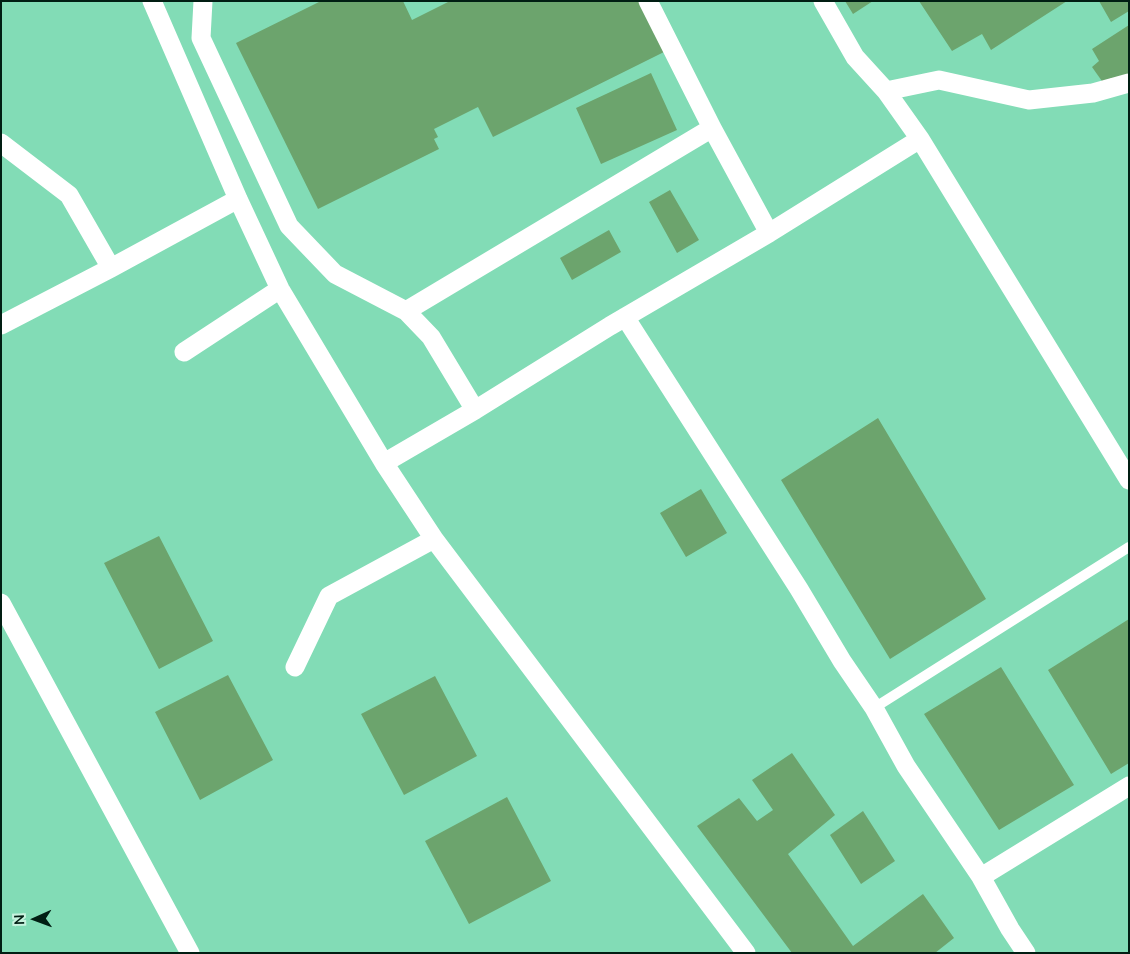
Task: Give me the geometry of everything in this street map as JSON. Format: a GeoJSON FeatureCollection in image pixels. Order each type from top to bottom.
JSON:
{"type":"FeatureCollection","features":[{"type":"Feature","properties":{"kind":"street"},"geometry":{"type":"LineString","coordinates":[[152,1],[238,199],[280,289],[384,463],[434,539],[746,953]]}},
{"type":"Feature","properties":{"kind":"street"},"geometry":{"type":"LineString","coordinates":[[203,1],[201,38],[289,226],[335,274],[406,311],[431,337],[475,410]]}},
{"type":"Feature","properties":{"kind":"street"},"geometry":{"type":"LineString","coordinates":[[648,1],[712,128],[769,233]]}},
{"type":"Feature","properties":{"kind":"street"},"geometry":{"type":"LineString","coordinates":[[822,1],[855,56],[886,91],[920,139],[1129,480]]}},
{"type":"Feature","properties":{"kind":"street"},"geometry":{"type":"LineString","coordinates":[[886,91],[939,80],[1029,100],[1093,93],[1129,83]]}},
{"type":"Feature","properties":{"kind":"street"},"geometry":{"type":"LineString","coordinates":[[406,311],[712,128]]}},
{"type":"Feature","properties":{"kind":"street"},"geometry":{"type":"LineString","coordinates":[[384,463],[475,410],[625,317],[769,233],[920,139]]}},
{"type":"Feature","properties":{"kind":"street"},"geometry":{"type":"LineString","coordinates":[[1,142],[69,195],[111,268]]}},
{"type":"Feature","properties":{"kind":"street"},"geometry":{"type":"LineString","coordinates":[[1,325],[238,199]]}},
{"type":"Feature","properties":{"kind":"street"},"geometry":{"type":"LineString","coordinates":[[184,352],[280,289]]}},
{"type":"Feature","properties":{"kind":"street"},"geometry":{"type":"LineString","coordinates":[[625,317],[799,589],[842,661],[874,708],[906,766],[981,876],[1010,929],[1026,953]]}},
{"type":"Feature","properties":{"kind":"street"},"geometry":{"type":"LineString","coordinates":[[295,667],[329,596],[434,539]]}},
{"type":"Feature","properties":{"kind":"street"},"geometry":{"type":"LineString","coordinates":[[1,603],[190,953]]}},
{"type":"Feature","properties":{"kind":"street"},"geometry":{"type":"LineString","coordinates":[[981,876],[1129,786]]}},
{"type":"Feature","properties":{"kind":"street"},"geometry":{"type":"LineString","coordinates":[[1006,953],[1010,929]]}},
{"type":"Feature","properties":{"kind":"lane"},"geometry":{"type":"LineString","coordinates":[[874,708],[1129,547]]}},
{"type":"Feature","properties":{"kind":"building"},"geometry":{"type":"Polygon","coordinates":[[[321,1],[403,1],[412,20],[450,1],[639,1],[664,52],[493,137],[478,107],[434,129],[438,137],[434,139],[439,149],[318,209],[236,43],[321,1]]]}},
{"type":"Feature","properties":{"kind":"building"},"geometry":{"type":"Polygon","coordinates":[[[845,1],[873,1],[853,14],[845,1]]]}},
{"type":"Feature","properties":{"kind":"building"},"geometry":{"type":"Polygon","coordinates":[[[919,1],[1067,1],[991,50],[982,34],[952,51],[919,1]]]}},
{"type":"Feature","properties":{"kind":"building"},"geometry":{"type":"Polygon","coordinates":[[[1099,1],[1129,1],[1129,11],[1111,22],[1099,1]]]}},
{"type":"Feature","properties":{"kind":"building"},"geometry":{"type":"Polygon","coordinates":[[[1129,25],[1129,73],[1114,82],[1111,78],[1104,84],[1092,67],[1099,61],[1092,49],[1129,25]]]}},
{"type":"Feature","properties":{"kind":"building"},"geometry":{"type":"Polygon","coordinates":[[[651,73],[677,130],[601,164],[576,108],[651,73]]]}},
{"type":"Feature","properties":{"kind":"building"},"geometry":{"type":"Polygon","coordinates":[[[670,190],[699,240],[677,253],[649,202],[670,190]]]}},
{"type":"Feature","properties":{"kind":"building"},"geometry":{"type":"Polygon","coordinates":[[[609,230],[621,252],[572,280],[560,258],[609,230]]]}},
{"type":"Feature","properties":{"kind":"building"},"geometry":{"type":"Polygon","coordinates":[[[878,418],[986,599],[890,659],[781,480],[878,418]]]}},
{"type":"Feature","properties":{"kind":"building"},"geometry":{"type":"Polygon","coordinates":[[[701,489],[727,533],[686,557],[660,513],[701,489]]]}},
{"type":"Feature","properties":{"kind":"building"},"geometry":{"type":"Polygon","coordinates":[[[159,536],[213,641],[159,669],[104,563],[159,536]]]}},
{"type":"Feature","properties":{"kind":"building"},"geometry":{"type":"Polygon","coordinates":[[[1129,619],[1129,763],[1111,774],[1048,670],[1129,619]]]}},
{"type":"Feature","properties":{"kind":"building"},"geometry":{"type":"Polygon","coordinates":[[[1001,667],[1074,785],[999,830],[924,714],[1001,667]]]}},
{"type":"Feature","properties":{"kind":"building"},"geometry":{"type":"Polygon","coordinates":[[[228,675],[273,760],[200,800],[155,712],[228,675]]]}},
{"type":"Feature","properties":{"kind":"building"},"geometry":{"type":"Polygon","coordinates":[[[435,676],[477,756],[404,795],[361,714],[435,676]]]}},
{"type":"Feature","properties":{"kind":"building"},"geometry":{"type":"Polygon","coordinates":[[[792,753],[835,815],[788,854],[853,946],[923,894],[954,938],[935,953],[792,953],[697,826],[739,798],[757,821],[773,810],[752,780],[792,753]]]}},
{"type":"Feature","properties":{"kind":"building"},"geometry":{"type":"Polygon","coordinates":[[[507,797],[551,881],[469,924],[425,841],[507,797]]]}},
{"type":"Feature","properties":{"kind":"building"},"geometry":{"type":"Polygon","coordinates":[[[863,811],[895,861],[861,884],[830,835],[863,811]]]}}]}
